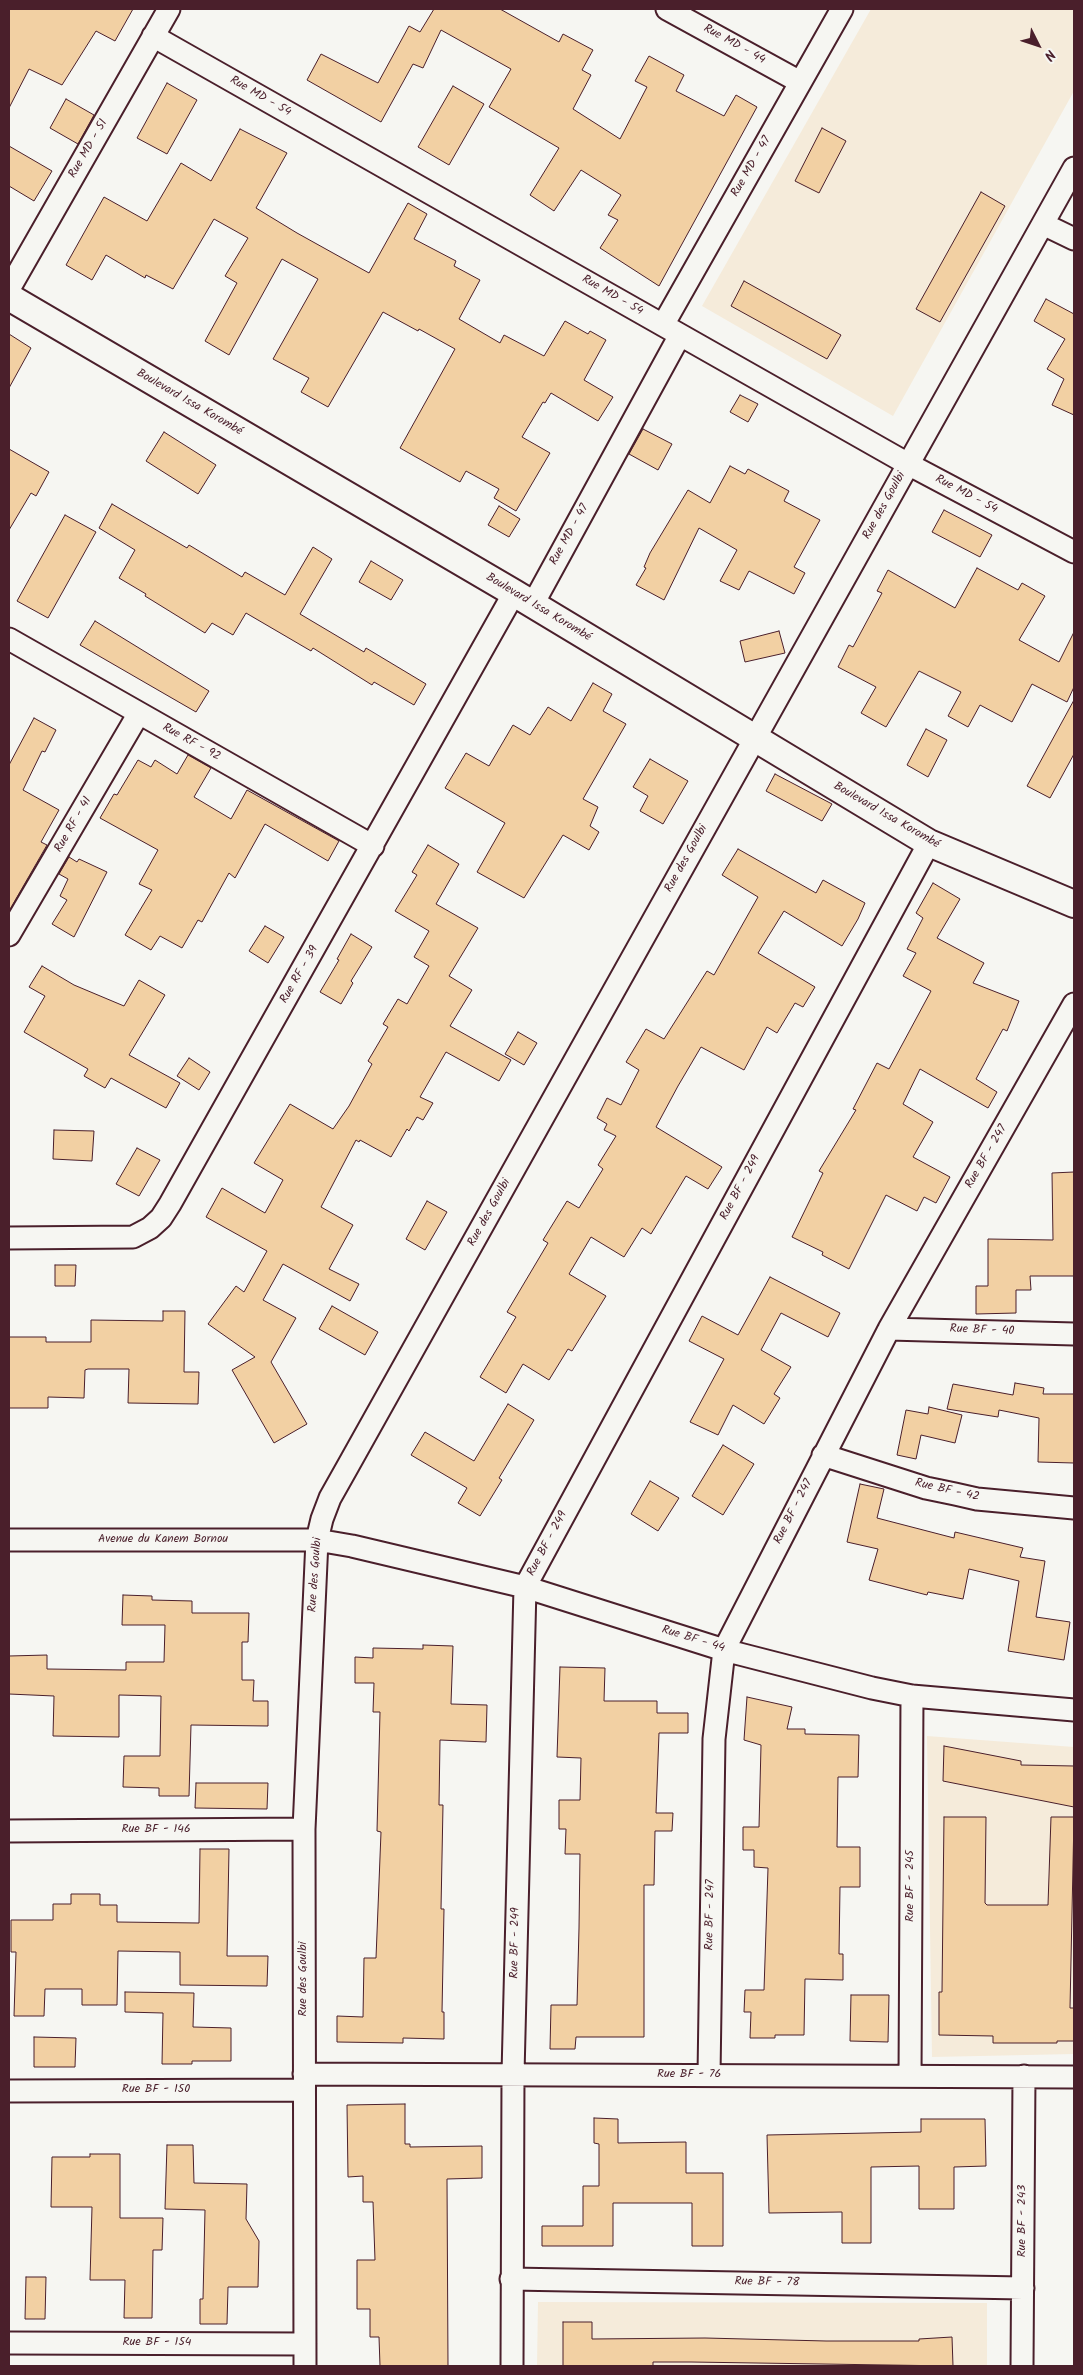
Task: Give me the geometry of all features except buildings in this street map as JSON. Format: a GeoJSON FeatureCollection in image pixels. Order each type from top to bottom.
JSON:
{"type":"FeatureCollection","features":[{"type":"Feature","properties":{"kind":"street","name":"Rue MD - 51"},"geometry":{"type":"LineString","coordinates":[[9,289],[169,9]]}},
{"type":"Feature","properties":{"kind":"street","name":"Rue MD - 44"},"geometry":{"type":"LineString","coordinates":[[667,9],[800,82]]}},
{"type":"Feature","properties":{"kind":"street","name":"Rue MD - 47"},"geometry":{"type":"LineString","coordinates":[[523,599],[672,330],[800,82],[842,9]]}},
{"type":"Feature","properties":{"kind":"street","name":"Rue MD - 54"},"geometry":{"type":"LineString","coordinates":[[153,36],[908,464],[1074,552]]}},
{"type":"Feature","properties":{"kind":"street","name":"Rue des Goulbi"},"geometry":{"type":"LineString","coordinates":[[305,2366],[304,1829],[317,1540],[330,1498],[1074,168]]}},
{"type":"Feature","properties":{"kind":"street"},"geometry":{"type":"LineString","coordinates":[[1043,224],[1074,240]]}},
{"type":"Feature","properties":{"kind":"street","name":"Boulevard Issa Korombé"},"geometry":{"type":"LineString","coordinates":[[9,297],[523,599],[929,843],[1074,904]]}},
{"type":"Feature","properties":{"kind":"street","name":"Rue RF - 39"},"geometry":{"type":"LineString","coordinates":[[9,1238],[133,1237],[150,1228],[160,1218],[175,1196],[373,846],[523,599]]}},
{"type":"Feature","properties":{"kind":"street","name":"Rue RF - 92"},"geometry":{"type":"LineString","coordinates":[[9,639],[373,846]]}},
{"type":"Feature","properties":{"kind":"street","name":"Rue RF - 41"},"geometry":{"type":"LineString","coordinates":[[11,928],[139,713]]}},
{"type":"Feature","properties":{"kind":"street","name":"Rue BF - 249"},"geometry":{"type":"LineString","coordinates":[[512,2366],[512,2074],[525,1587],[929,843]]}},
{"type":"Feature","properties":{"kind":"street","name":"Rue BF - 247"},"geometry":{"type":"LineString","coordinates":[[709,2075],[714,1738],[724,1650],[889,1328],[1074,1004]]}},
{"type":"Feature","properties":{"kind":"street","name":"Rue BF - 40"},"geometry":{"type":"LineString","coordinates":[[889,1328],[1074,1334]]}},
{"type":"Feature","properties":{"kind":"street","name":"Rue BF - 42"},"geometry":{"type":"LineString","coordinates":[[823,1455],[926,1488],[978,1499],[1074,1508]]}},
{"type":"Feature","properties":{"kind":"street","name":"Avenue du Kanem Bornou"},"geometry":{"type":"LineString","coordinates":[[9,1540],[317,1540]]}},
{"type":"Feature","properties":{"kind":"street","name":"Rue BF - 44"},"geometry":{"type":"LineString","coordinates":[[317,1540],[352,1546],[525,1587],[724,1650],[872,1688],[912,1696],[1074,1710]]}},
{"type":"Feature","properties":{"kind":"street","name":"Rue BF - 245"},"geometry":{"type":"LineString","coordinates":[[910,2076],[912,1696]]}},
{"type":"Feature","properties":{"kind":"street","name":"Rue BF - 146"},"geometry":{"type":"LineString","coordinates":[[9,1831],[304,1829]]}},
{"type":"Feature","properties":{"kind":"street","name":"Rue BF - 76"},"geometry":{"type":"LineString","coordinates":[[304,2082],[512,2074],[1074,2077]]}},
{"type":"Feature","properties":{"kind":"street","name":"Rue BF - 243"},"geometry":{"type":"LineString","coordinates":[[1022,2366],[1024,2076]]}},
{"type":"Feature","properties":{"kind":"street","name":"Rue BF - 150"},"geometry":{"type":"LineString","coordinates":[[9,2091],[304,2082]]}},
{"type":"Feature","properties":{"kind":"street","name":"Rue BF - 78"},"geometry":{"type":"LineString","coordinates":[[511,2279],[1023,2288]]}},
{"type":"Feature","properties":{"kind":"street","name":"Rue BF - 154"},"geometry":{"type":"LineString","coordinates":[[9,2343],[305,2344]]}},
{"type":"Feature","properties":{"kind":"shaded area"},"geometry":{"type":"Polygon","coordinates":[[[871,9],[1074,9],[1074,91],[893,416],[702,306],[871,9]]]}},
{"type":"Feature","properties":{"kind":"shaded area"},"geometry":{"type":"Polygon","coordinates":[[[927,1736],[1074,1747],[1074,2054],[932,2057],[927,1736]]]}},
{"type":"Feature","properties":{"kind":"shaded area"},"geometry":{"type":"Polygon","coordinates":[[[538,2302],[987,2303],[987,2366],[537,2366],[538,2302]]]}}]}
